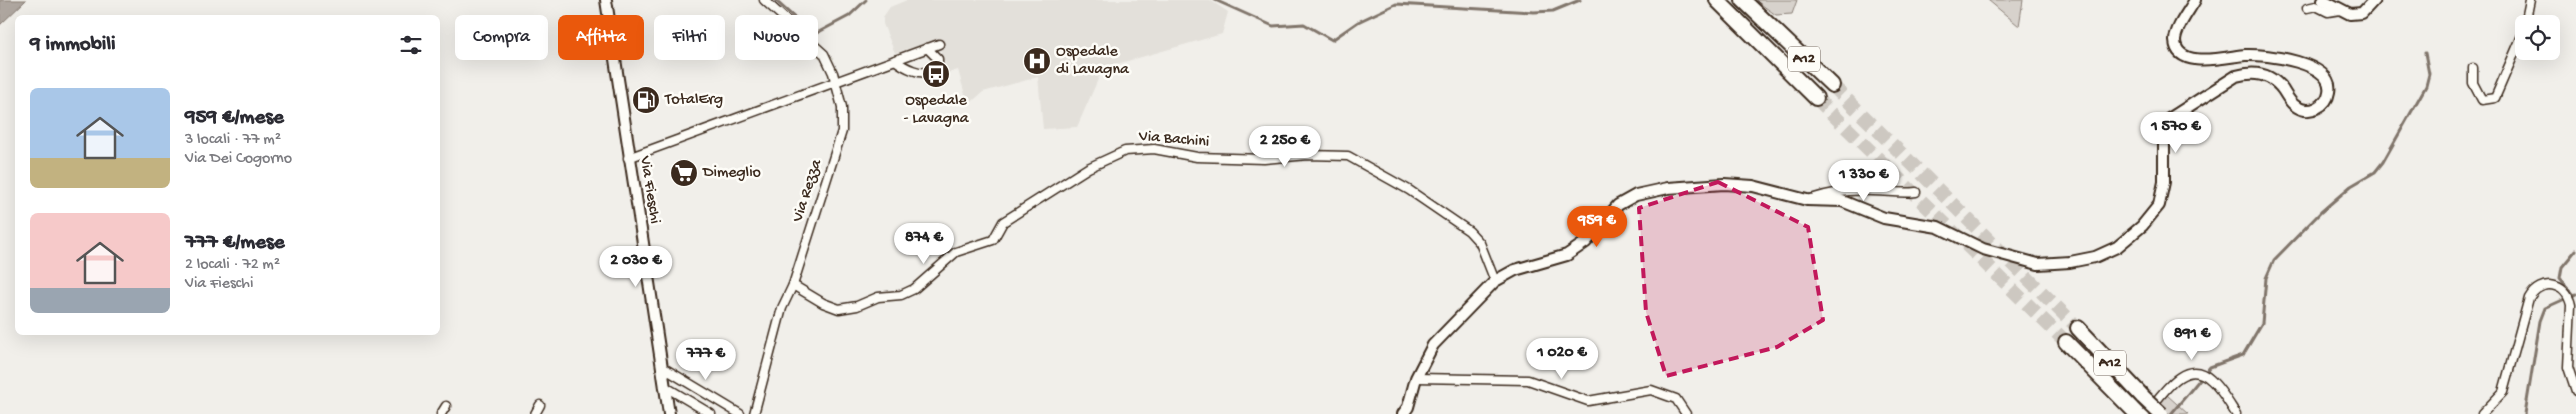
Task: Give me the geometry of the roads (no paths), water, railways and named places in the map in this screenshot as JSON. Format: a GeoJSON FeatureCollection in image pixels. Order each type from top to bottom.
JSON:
{"type":"FeatureCollection","features":[{"type":"Feature","properties":{"kind":"highway","name":"A12"},"geometry":{"type":"LineString","coordinates":[[1717,0],[1816,98]]}},
{"type":"Feature","properties":{"kind":"highway","name":"A12"},"geometry":{"type":"LineString","coordinates":[[1743,0],[1775,33],[1832,85]]}},
{"type":"Feature","properties":{"kind":"highway","name":"A12"},"geometry":{"type":"LineString","coordinates":[[2078,328],[2161,414]]}},
{"type":"Feature","properties":{"kind":"highway","name":"A12"},"geometry":{"type":"LineString","coordinates":[[2066,342],[2134,411]]}},
{"type":"Feature","properties":{"kind":"street","name":"Via Fieschi"},"geometry":{"type":"LineString","coordinates":[[606,0],[628,158],[669,414]]}},
{"type":"Feature","properties":{"kind":"street","name":"Via Rezza"},"geometry":{"type":"LineString","coordinates":[[754,414],[782,308],[793,285],[842,131],[842,107],[824,54],[764,0]]}},
{"type":"Feature","properties":{"kind":"street"},"geometry":{"type":"LineString","coordinates":[[1403,414],[1408,407],[1416,378],[1433,345],[1495,281],[1515,270],[1567,255],[1586,242],[1618,206],[1636,194],[1668,188],[1724,184],[1753,186],[1807,200],[1842,201],[1884,218],[1938,227],[1983,250],[2038,264],[2070,262],[2095,257],[2116,247],[2142,226],[2159,205],[2164,182],[2164,132],[2169,119],[2236,76],[2247,73],[2271,78],[2297,107],[2308,110],[2319,108],[2329,96],[2330,88],[2324,74],[2308,65],[2271,57],[2246,55],[2199,59],[2190,58],[2180,51],[2175,42],[2177,32],[2194,0]]}},
{"type":"Feature","properties":{"kind":"street"},"geometry":{"type":"LineString","coordinates":[[2323,0],[2350,14],[2362,13],[2374,0]]}},
{"type":"Feature","properties":{"kind":"street"},"geometry":{"type":"LineString","coordinates":[[2527,15],[2530,0]]}},
{"type":"Feature","properties":{"kind":"street"},"geometry":{"type":"LineString","coordinates":[[2307,8],[2316,6],[2328,12],[2340,10]]}},
{"type":"Feature","properties":{"kind":"street"},"geometry":{"type":"LineString","coordinates":[[628,158],[939,44]]}},
{"type":"Feature","properties":{"kind":"street"},"geometry":{"type":"LineString","coordinates":[[896,60],[909,69],[923,73],[933,71],[938,65],[938,59],[927,48]]}},
{"type":"Feature","properties":{"kind":"street"},"geometry":{"type":"LineString","coordinates":[[2473,68],[2473,83],[2482,100],[2495,98],[2515,52]]}},
{"type":"Feature","properties":{"kind":"street","name":"Via Bachini"},"geometry":{"type":"LineString","coordinates":[[793,285],[823,303],[839,309],[857,306],[878,297],[901,295],[914,289],[956,252],[992,240],[1003,222],[1088,168],[1125,150],[1154,149],[1197,156],[1264,159],[1308,155],[1348,156],[1409,190],[1469,231],[1480,244],[1495,281]]}},
{"type":"Feature","properties":{"kind":"street"},"geometry":{"type":"LineString","coordinates":[[1807,200],[1836,191],[1873,190],[1902,194],[1916,192]]}},
{"type":"Feature","properties":{"kind":"street"},"geometry":{"type":"LineString","coordinates":[[2482,414],[2504,392],[2529,298],[2532,292],[2545,284],[2560,287],[2570,298],[2572,305],[2568,367],[2576,391]]}},
{"type":"Feature","properties":{"kind":"street"},"geometry":{"type":"LineString","coordinates":[[662,368],[740,414]]}},
{"type":"Feature","properties":{"kind":"street"},"geometry":{"type":"LineString","coordinates":[[2146,414],[2177,378],[2192,372],[2199,373],[2213,381],[2236,414]]}},
{"type":"Feature","properties":{"kind":"street"},"geometry":{"type":"LineString","coordinates":[[1416,378],[1528,380],[1588,401],[1651,390],[1676,399],[1686,414]]}},
{"type":"Feature","properties":{"kind":"street"},"geometry":{"type":"LineString","coordinates":[[664,386],[711,414]]}},
{"type":"Feature","properties":{"kind":"street"},"geometry":{"type":"LineString","coordinates":[[534,414],[540,405]]}},
{"type":"Feature","properties":{"kind":"street"},"geometry":{"type":"LineString","coordinates":[[441,414],[446,406]]}},
{"type":"Feature","properties":{"kind":"waterway"},"geometry":{"type":"LineString","coordinates":[[775,0],[815,34],[849,16],[866,0]]}},
{"type":"Feature","properties":{"kind":"waterway"},"geometry":{"type":"LineString","coordinates":[[1215,0],[1273,26],[1304,24],[1332,40],[1358,22],[1396,4],[1534,12],[1553,11],[1580,0]]}},
{"type":"Feature","properties":{"kind":"waterway"},"geometry":{"type":"LineString","coordinates":[[2171,414],[2210,367],[2243,355],[2262,323],[2266,278],[2274,260],[2321,212],[2351,186],[2375,172],[2383,162],[2426,86],[2429,74],[2425,53]]}},
{"type":"Feature","properties":{"kind":"waterway"},"geometry":{"type":"LineString","coordinates":[[2574,295],[2560,278],[2562,267],[2576,250]]}},
{"type":"Feature","properties":{"kind":"waterway"},"geometry":{"type":"LineString","coordinates":[[2525,414],[2540,321],[2545,308],[2576,294]]}},
{"type":"Feature","properties":{"kind":"tunnel"},"geometry":{"type":"LineString","coordinates":[[1832,85],[2078,328]]}},
{"type":"Feature","properties":{"kind":"tunnel"},"geometry":{"type":"LineString","coordinates":[[1816,98],[2066,342]]}},
{"type":"Feature","properties":{"kind":"place","name":"Ospedale di Lavagna"},"geometry":{"type":"Point","coordinates":[1037,61]}},
{"type":"Feature","properties":{"kind":"place","name":"Ospedale - Lavagna"},"geometry":{"type":"Point","coordinates":[936,74]}},
{"type":"Feature","properties":{"kind":"place","name":"TotalErg"},"geometry":{"type":"Point","coordinates":[646,100]}},
{"type":"Feature","properties":{"kind":"place","name":"Dimeglio"},"geometry":{"type":"Point","coordinates":[684,173]}}]}
